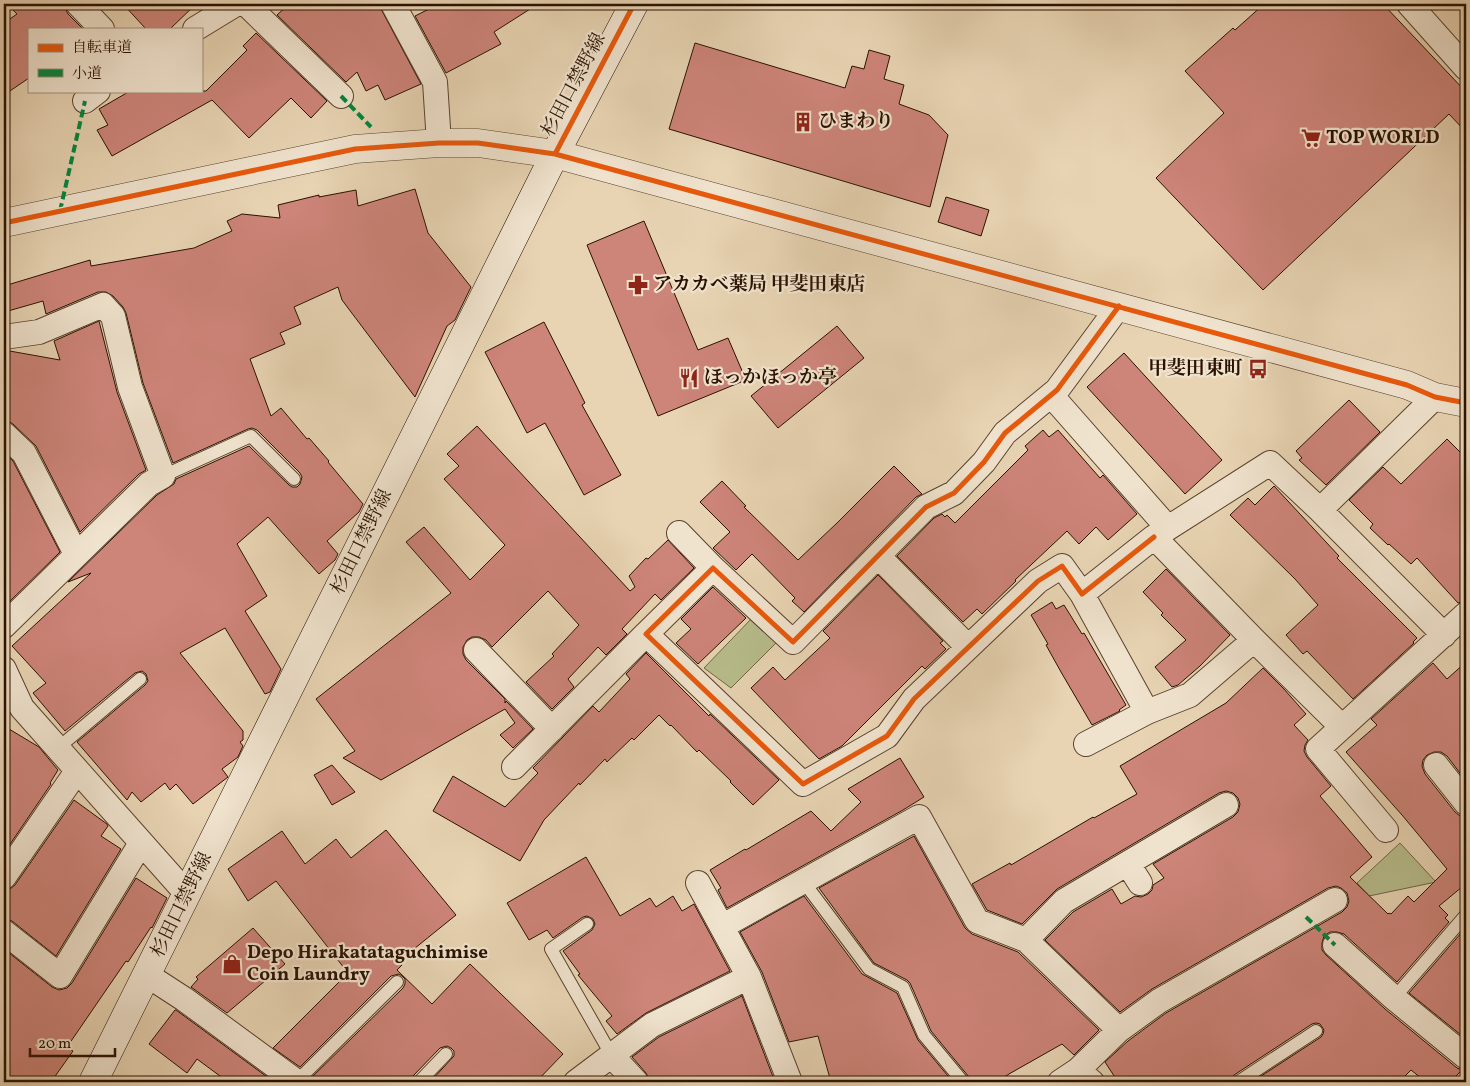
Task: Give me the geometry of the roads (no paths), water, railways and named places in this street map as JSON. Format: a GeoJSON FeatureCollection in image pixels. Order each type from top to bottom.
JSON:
{"type":"FeatureCollection","features":[{"type":"Feature","properties":{"kind":"street"},"geometry":{"type":"LineString","coordinates":[[78,4],[101,28]]}},
{"type":"Feature","properties":{"kind":"street"},"geometry":{"type":"LineString","coordinates":[[197,28],[236,4]]}},
{"type":"Feature","properties":{"kind":"street"},"geometry":{"type":"LineString","coordinates":[[246,4],[341,96]]}},
{"type":"Feature","properties":{"kind":"street"},"geometry":{"type":"LineString","coordinates":[[393,4],[436,82],[439,143]]}},
{"type":"Feature","properties":{"kind":"street","name":"杉田口禁野線"},"geometry":{"type":"LineString","coordinates":[[93,1082],[555,154],[634,4]]}},
{"type":"Feature","properties":{"kind":"street"},"geometry":{"type":"LineString","coordinates":[[1409,4],[1466,68]]}},
{"type":"Feature","properties":{"kind":"street"},"geometry":{"type":"LineString","coordinates":[[4,223],[355,149],[439,143],[478,143],[555,154],[1119,306],[1407,385],[1435,396],[1466,403]]}},
{"type":"Feature","properties":{"kind":"street"},"geometry":{"type":"LineString","coordinates":[[4,337],[39,332],[103,305],[113,316],[130,387],[163,476],[149,484],[4,626]]}},
{"type":"Feature","properties":{"kind":"street"},"geometry":{"type":"LineString","coordinates":[[679,533],[713,568],[793,642],[926,507],[954,494],[984,462],[1005,433],[1057,390],[1119,306]]}},
{"type":"Feature","properties":{"kind":"street"},"geometry":{"type":"LineString","coordinates":[[1051,395],[1161,532],[1254,640],[1342,727]]}},
{"type":"Feature","properties":{"kind":"street"},"geometry":{"type":"LineString","coordinates":[[1320,510],[1435,396]]}},
{"type":"Feature","properties":{"kind":"street"},"geometry":{"type":"LineString","coordinates":[[4,434],[24,453],[76,554]]}},
{"type":"Feature","properties":{"kind":"street"},"geometry":{"type":"LineString","coordinates":[[1082,594],[1161,532],[1270,463],[1320,510],[1444,635]]}},
{"type":"Feature","properties":{"kind":"street"},"geometry":{"type":"LineString","coordinates":[[878,556],[968,647]]}},
{"type":"Feature","properties":{"kind":"street"},"geometry":{"type":"LineString","coordinates":[[646,634],[803,784],[887,736],[914,699],[1038,581],[1062,566],[1082,594],[1147,712]]}},
{"type":"Feature","properties":{"kind":"street"},"geometry":{"type":"LineString","coordinates":[[514,767],[713,568]]}},
{"type":"Feature","properties":{"kind":"street"},"geometry":{"type":"LineString","coordinates":[[1386,830],[1318,749],[1466,614]]}},
{"type":"Feature","properties":{"kind":"street"},"geometry":{"type":"LineString","coordinates":[[1086,744],[1147,712],[1190,695],[1254,640]]}},
{"type":"Feature","properties":{"kind":"street"},"geometry":{"type":"LineString","coordinates":[[476,650],[552,728]]}},
{"type":"Feature","properties":{"kind":"street"},"geometry":{"type":"LineString","coordinates":[[4,668],[10,703],[22,708],[187,894]]}},
{"type":"Feature","properties":{"kind":"street"},"geometry":{"type":"LineString","coordinates":[[1436,765],[1466,803]]}},
{"type":"Feature","properties":{"kind":"street"},"geometry":{"type":"LineString","coordinates":[[4,877],[77,771]]}},
{"type":"Feature","properties":{"kind":"street"},"geometry":{"type":"LineString","coordinates":[[1026,940],[1064,901],[1226,805]]}},
{"type":"Feature","properties":{"kind":"street"},"geometry":{"type":"LineString","coordinates":[[723,926],[919,817],[977,921],[1026,940],[1119,1030]]}},
{"type":"Feature","properties":{"kind":"street"},"geometry":{"type":"LineString","coordinates":[[4,932],[60,976],[141,843]]}},
{"type":"Feature","properties":{"kind":"street"},"geometry":{"type":"LineString","coordinates":[[1128,864],[1140,883]]}},
{"type":"Feature","properties":{"kind":"street"},"geometry":{"type":"LineString","coordinates":[[698,883],[750,977],[790,1082]]}},
{"type":"Feature","properties":{"kind":"street"},"geometry":{"type":"LineString","coordinates":[[1076,1078],[1119,1030],[1159,1001],[1335,900]]}},
{"type":"Feature","properties":{"kind":"street"},"geometry":{"type":"LineString","coordinates":[[1335,945],[1394,998],[1466,1057]]}},
{"type":"Feature","properties":{"kind":"street"},"geometry":{"type":"LineString","coordinates":[[148,974],[296,1082]]}},
{"type":"Feature","properties":{"kind":"street"},"geometry":{"type":"LineString","coordinates":[[576,1082],[652,1025],[750,977]]}},
{"type":"Feature","properties":{"kind":"street"},"geometry":{"type":"LineString","coordinates":[[612,1056],[636,1082]]}},
{"type":"Feature","properties":{"kind":"lane"},"geometry":{"type":"LineString","coordinates":[[163,476],[251,436],[294,479]]}},
{"type":"Feature","properties":{"kind":"lane"},"geometry":{"type":"LineString","coordinates":[[58,748],[140,679]]}},
{"type":"Feature","properties":{"kind":"lane"},"geometry":{"type":"LineString","coordinates":[[803,881],[870,968],[904,987],[924,1035],[963,1082]]}},
{"type":"Feature","properties":{"kind":"lane"},"geometry":{"type":"LineString","coordinates":[[1394,998],[1465,916]]}},
{"type":"Feature","properties":{"kind":"lane"},"geometry":{"type":"LineString","coordinates":[[587,924],[551,949],[612,1056]]}},
{"type":"Feature","properties":{"kind":"lane"},"geometry":{"type":"LineString","coordinates":[[296,1082],[397,982]]}},
{"type":"Feature","properties":{"kind":"lane"},"geometry":{"type":"LineString","coordinates":[[1238,1082],[1316,1032]]}},
{"type":"Feature","properties":{"kind":"lane"},"geometry":{"type":"LineString","coordinates":[[419,1082],[446,1054]]}},
{"type":"Feature","properties":{"kind":"place","name":"ひまわり"},"geometry":{"type":"Point","coordinates":[803,122]}},
{"type":"Feature","properties":{"kind":"place","name":"TOP WORLD"},"geometry":{"type":"Point","coordinates":[1311,138]}},
{"type":"Feature","properties":{"kind":"place","name":"アカカベ薬局 甲斐田東店"},"geometry":{"type":"Point","coordinates":[638,285]}},
{"type":"Feature","properties":{"kind":"place","name":"甲斐田東町"},"geometry":{"type":"Point","coordinates":[1258,369]}},
{"type":"Feature","properties":{"kind":"place","name":"ほっかほっか亭"},"geometry":{"type":"Point","coordinates":[689,378]}},
{"type":"Feature","properties":{"kind":"place","name":"Depo Hirakatataguchimise Coin Laundry"},"geometry":{"type":"Point","coordinates":[232,964]}}]}
